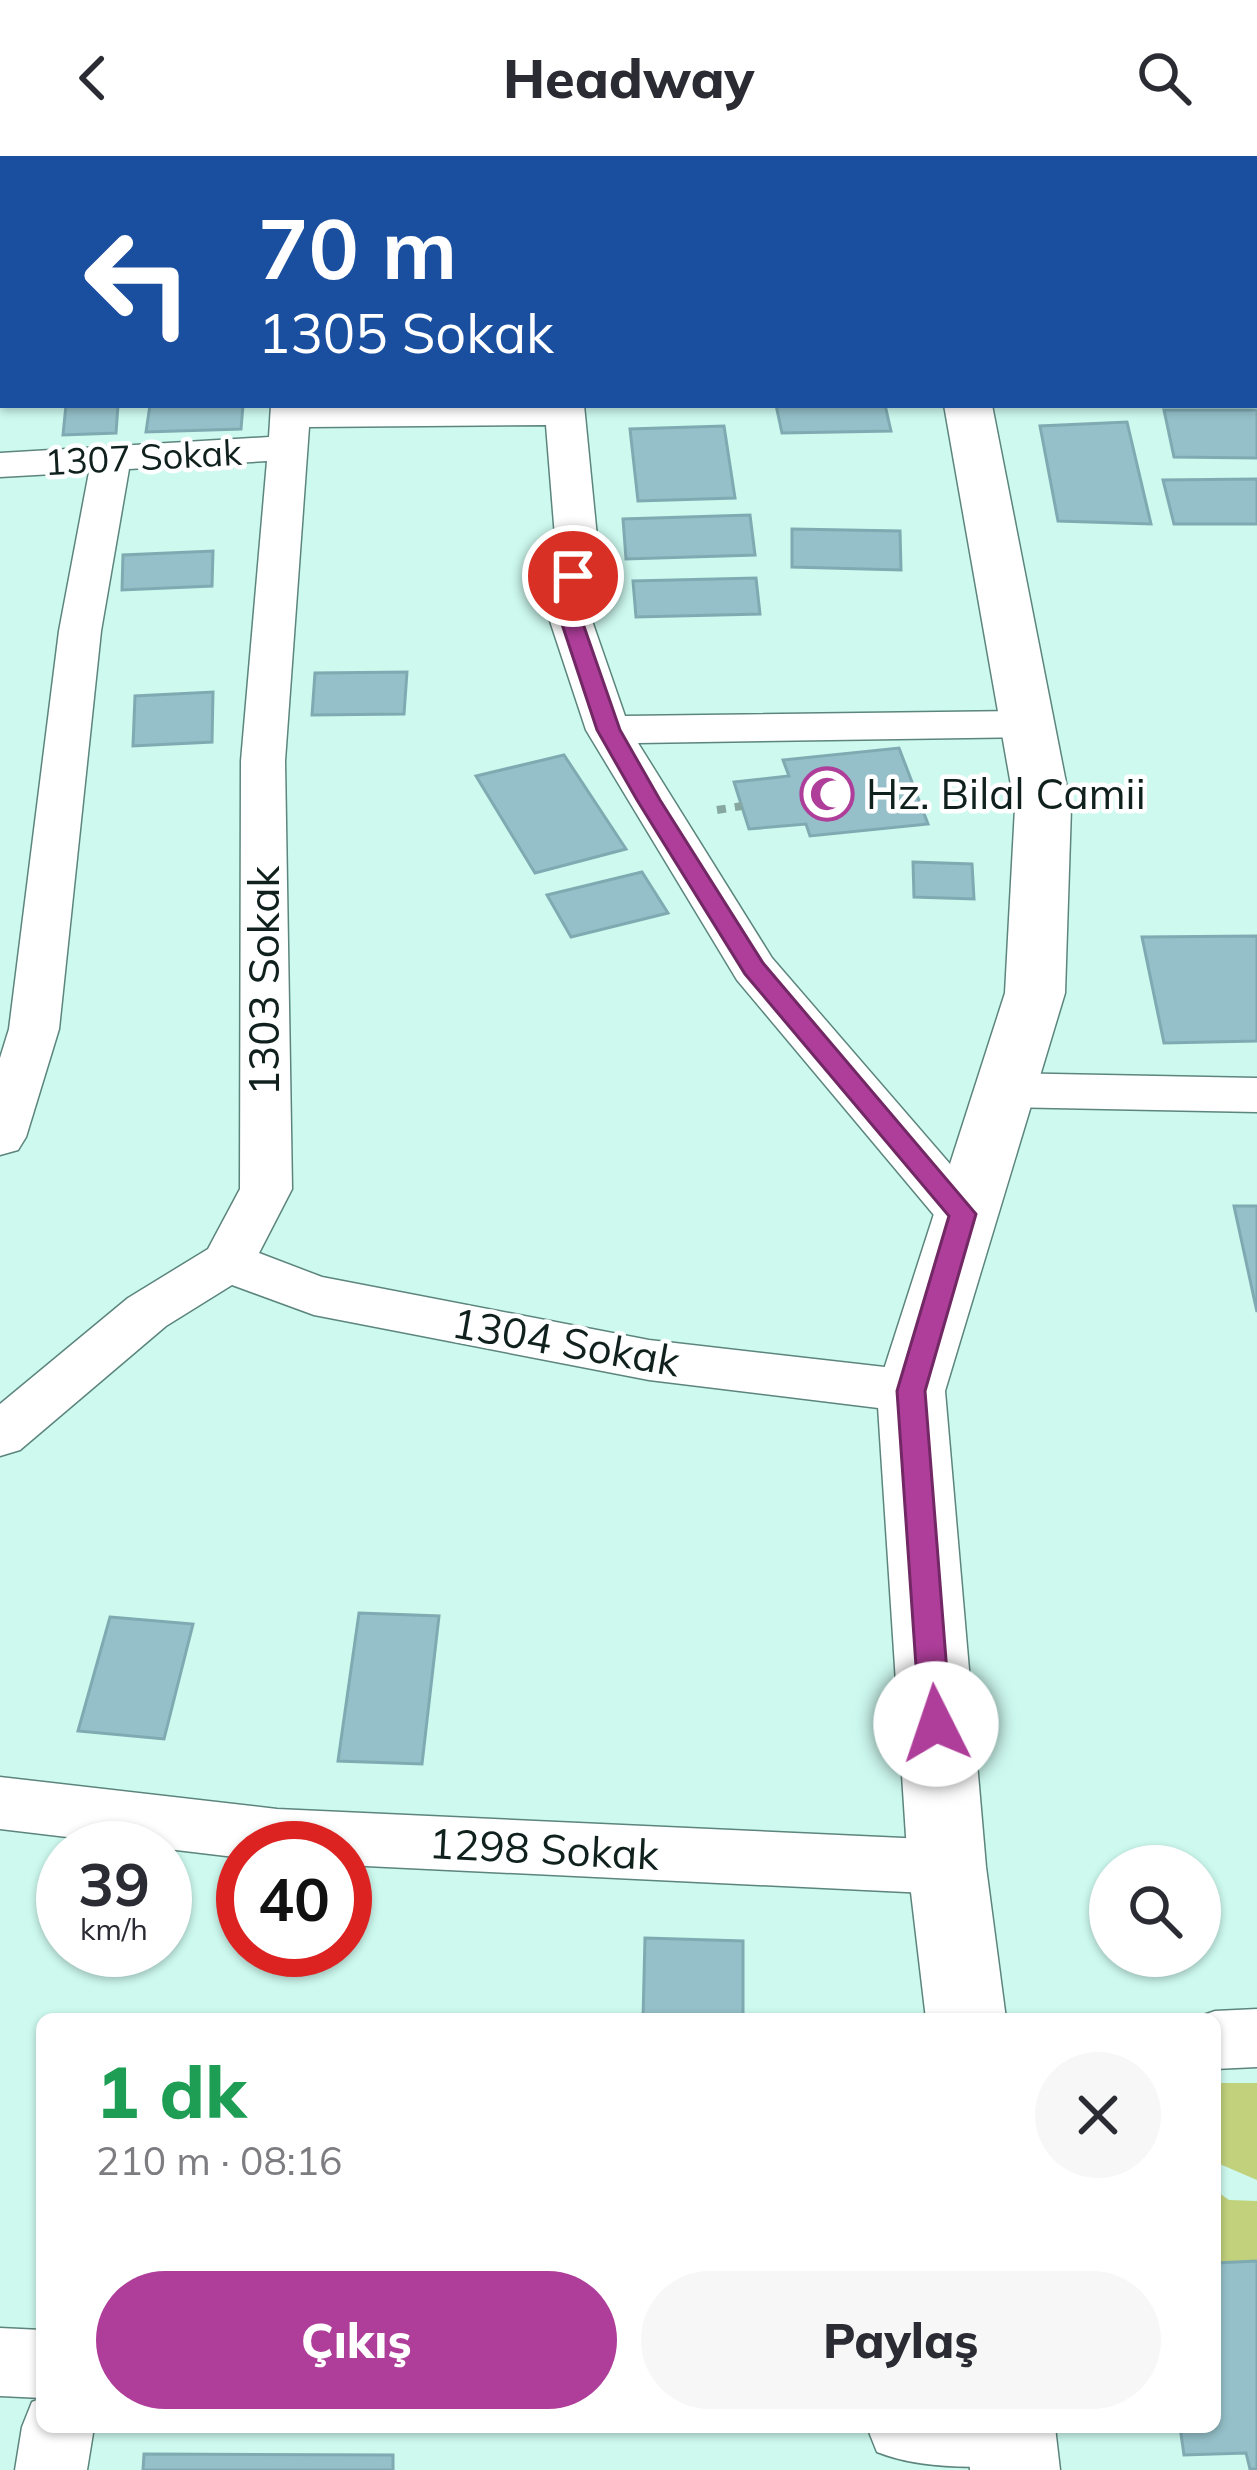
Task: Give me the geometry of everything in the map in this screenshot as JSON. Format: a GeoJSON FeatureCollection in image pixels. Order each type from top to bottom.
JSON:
{"type":"FeatureCollection","features":[{"type":"Feature","properties":{"kind":"street"},"geometry":{"type":"LineString","coordinates":[[965,2013],[946,1867],[911,1391],[1035,993],[1042,808],[969,408]]}},
{"type":"Feature","properties":{"kind":"street"},"geometry":{"type":"LineString","coordinates":[[564,409],[576,537],[569,615],[608,730],[754,969],[963,1214]]}},
{"type":"Feature","properties":{"kind":"street","name":"1307 Sokak"},"geometry":{"type":"LineString","coordinates":[[0,465],[110,459],[289,423],[564,409]]}},
{"type":"Feature","properties":{"kind":"street","name":"1303 Sokak"},"geometry":{"type":"LineString","coordinates":[[228,1262],[266,1189],[263,761],[289,423]]}},
{"type":"Feature","properties":{"kind":"street"},"geometry":{"type":"LineString","coordinates":[[0,1137],[34,1029],[80,631],[110,459]]}},
{"type":"Feature","properties":{"kind":"street"},"geometry":{"type":"LineString","coordinates":[[608,730],[1027,724]]}},
{"type":"Feature","properties":{"kind":"street"},"geometry":{"type":"LineString","coordinates":[[1007,1090],[1257,1095]]}},
{"type":"Feature","properties":{"kind":"street"},"geometry":{"type":"LineString","coordinates":[[0,1435],[146,1312],[228,1262]]}},
{"type":"Feature","properties":{"kind":"street","name":"1304 Sokak"},"geometry":{"type":"LineString","coordinates":[[228,1262],[314,1295],[605,1351],[911,1391]]}},
{"type":"Feature","properties":{"kind":"street","name":"1298 Sokak"},"geometry":{"type":"LineString","coordinates":[[0,1803],[277,1835],[946,1867]]}},
{"type":"Feature","properties":{"kind":"street"},"geometry":{"type":"LineString","coordinates":[[1221,2040],[1257,2038]]}},
{"type":"Feature","properties":{"kind":"street"},"geometry":{"type":"LineString","coordinates":[[0,2362],[36,2365]]}},
{"type":"Feature","properties":{"kind":"street"},"geometry":{"type":"LineString","coordinates":[[51,2470],[57,2433]]}},
{"type":"Feature","properties":{"kind":"street"},"geometry":{"type":"LineString","coordinates":[[942,2433],[1013,2444]]}},
{"type":"Feature","properties":{"kind":"green space"},"geometry":{"type":"Polygon","coordinates":[[[1221,2083],[1257,2083],[1257,2180],[1221,2165],[1221,2083]]]}},
{"type":"Feature","properties":{"kind":"green space"},"geometry":{"type":"Polygon","coordinates":[[[1221,2194],[1229,2200],[1257,2201],[1257,2261],[1221,2263],[1221,2194]]]}},
{"type":"Feature","properties":{"kind":"building"},"geometry":{"type":"Polygon","coordinates":[[[66,408],[118,408],[116,433],[63,435],[66,408]]]}},
{"type":"Feature","properties":{"kind":"building"},"geometry":{"type":"Polygon","coordinates":[[[150,408],[243,408],[241,429],[146,432],[150,408]]]}},
{"type":"Feature","properties":{"kind":"building"},"geometry":{"type":"Polygon","coordinates":[[[777,408],[886,408],[891,431],[782,433],[777,408]]]}},
{"type":"Feature","properties":{"kind":"building"},"geometry":{"type":"Polygon","coordinates":[[[1164,410],[1257,410],[1257,458],[1174,457],[1164,410]]]}},
{"type":"Feature","properties":{"kind":"building"},"geometry":{"type":"Polygon","coordinates":[[[1127,422],[1151,524],[1058,521],[1040,426],[1127,422]]]}},
{"type":"Feature","properties":{"kind":"building"},"geometry":{"type":"Polygon","coordinates":[[[724,426],[735,498],[638,501],[630,429],[724,426]]]}},
{"type":"Feature","properties":{"kind":"building"},"geometry":{"type":"Polygon","coordinates":[[[1257,479],[1257,524],[1174,524],[1163,480],[1257,479]]]}},
{"type":"Feature","properties":{"kind":"building"},"geometry":{"type":"Polygon","coordinates":[[[750,515],[755,555],[626,559],[623,519],[750,515]]]}},
{"type":"Feature","properties":{"kind":"building"},"geometry":{"type":"Polygon","coordinates":[[[792,529],[900,531],[901,570],[792,567],[792,529]]]}},
{"type":"Feature","properties":{"kind":"building"},"geometry":{"type":"Polygon","coordinates":[[[213,551],[212,586],[122,590],[123,555],[213,551]]]}},
{"type":"Feature","properties":{"kind":"building"},"geometry":{"type":"Polygon","coordinates":[[[756,578],[760,614],[636,617],[633,581],[756,578]]]}},
{"type":"Feature","properties":{"kind":"building"},"geometry":{"type":"Polygon","coordinates":[[[407,672],[404,714],[312,715],[315,673],[407,672]]]}},
{"type":"Feature","properties":{"kind":"building"},"geometry":{"type":"Polygon","coordinates":[[[213,692],[212,742],[133,746],[135,696],[213,692]]]}},
{"type":"Feature","properties":{"kind":"building","name":"Hz. Bilal Camii"},"geometry":{"type":"Polygon","coordinates":[[[899,748],[928,824],[810,836],[806,824],[749,829],[734,782],[789,776],[783,760],[899,748]]]}},
{"type":"Feature","properties":{"kind":"building"},"geometry":{"type":"Polygon","coordinates":[[[564,755],[626,849],[535,873],[476,776],[564,755]]]}},
{"type":"Feature","properties":{"kind":"building"},"geometry":{"type":"Polygon","coordinates":[[[913,862],[972,864],[974,899],[914,897],[913,862]]]}},
{"type":"Feature","properties":{"kind":"building"},"geometry":{"type":"Polygon","coordinates":[[[642,872],[668,913],[571,937],[547,895],[642,872]]]}},
{"type":"Feature","properties":{"kind":"building"},"geometry":{"type":"Polygon","coordinates":[[[1257,936],[1257,1041],[1164,1043],[1142,937],[1257,936]]]}},
{"type":"Feature","properties":{"kind":"building"},"geometry":{"type":"Polygon","coordinates":[[[1234,1206],[1257,1206],[1257,1312],[1234,1206]]]}},
{"type":"Feature","properties":{"kind":"building"},"geometry":{"type":"Polygon","coordinates":[[[359,1613],[439,1616],[422,1764],[338,1761],[359,1613]]]}},
{"type":"Feature","properties":{"kind":"building"},"geometry":{"type":"Polygon","coordinates":[[[110,1617],[193,1624],[164,1739],[78,1731],[110,1617]]]}},
{"type":"Feature","properties":{"kind":"building"},"geometry":{"type":"Polygon","coordinates":[[[645,1938],[743,1941],[743,2013],[643,2013],[645,1938]]]}},
{"type":"Feature","properties":{"kind":"building"},"geometry":{"type":"Polygon","coordinates":[[[1257,2261],[1257,2469],[1250,2469],[1246,2453],[1184,2455],[1181,2433],[1221,2433],[1221,2263],[1257,2261]]]}},
{"type":"Feature","properties":{"kind":"building"},"geometry":{"type":"Polygon","coordinates":[[[144,2454],[393,2455],[393,2470],[143,2470],[144,2454]]]}},
{"type":"Feature","properties":{"kind":"place","name":"Hz. Bilal Camii"},"geometry":{"type":"Point","coordinates":[827,794]}},
{"type":"Feature","properties":{"kind":"route"},"geometry":{"type":"LineString","coordinates":[[573,576],[569,615],[608,730],[649,800],[754,969],[963,1214],[911,1391],[936,1724]]}}]}
